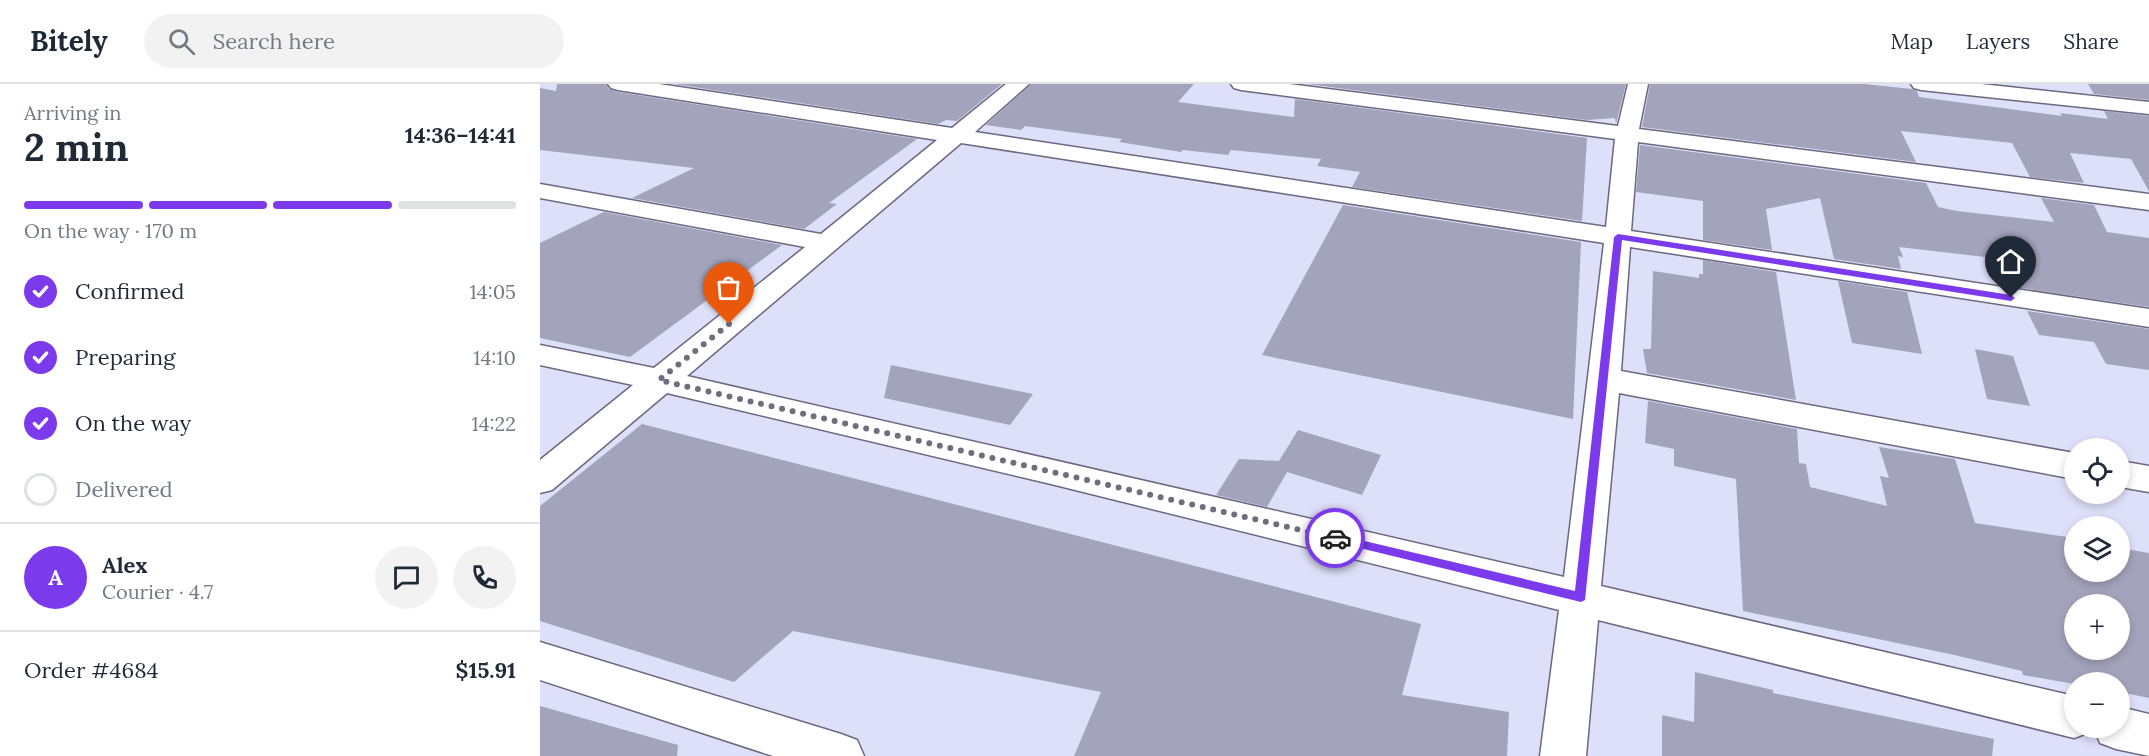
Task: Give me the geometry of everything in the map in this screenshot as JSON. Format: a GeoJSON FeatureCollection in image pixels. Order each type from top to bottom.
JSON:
{"type":"FeatureCollection","features":[{"type":"Feature","properties":{"kind":"street"},"geometry":{"type":"LineString","coordinates":[[618,84],[2149,318]]}},
{"type":"Feature","properties":{"kind":"street"},"geometry":{"type":"LineString","coordinates":[[540,480],[1019,84]]}},
{"type":"Feature","properties":{"kind":"street"},"geometry":{"type":"LineString","coordinates":[[1241,84],[2149,202]]}},
{"type":"Feature","properties":{"kind":"street"},"geometry":{"type":"LineString","coordinates":[[1563,756],[1605,379],[1627,135],[1638,84]]}},
{"type":"Feature","properties":{"kind":"street"},"geometry":{"type":"LineString","coordinates":[[1921,84],[2149,108]]}},
{"type":"Feature","properties":{"kind":"street"},"geometry":{"type":"LineString","coordinates":[[540,191],[828,243]]}},
{"type":"Feature","properties":{"kind":"street"},"geometry":{"type":"LineString","coordinates":[[540,355],[659,380],[1581,597],[2064,715]]}},
{"type":"Feature","properties":{"kind":"street"},"geometry":{"type":"LineString","coordinates":[[1605,379],[2064,464]]}},
{"type":"Feature","properties":{"kind":"street"},"geometry":{"type":"LineString","coordinates":[[2130,476],[2149,479]]}},
{"type":"Feature","properties":{"kind":"street"},"geometry":{"type":"LineString","coordinates":[[540,661],[841,756]]}},
{"type":"Feature","properties":{"kind":"street"},"geometry":{"type":"LineString","coordinates":[[2130,731],[2149,736]]}},
{"type":"Feature","properties":{"kind":"building"},"geometry":{"type":"Polygon","coordinates":[[[557,84],[606,84],[609,89],[618,92],[917,139],[829,203],[837,204],[804,229],[632,198],[694,168],[540,150],[540,88],[556,91],[557,84]]]}},
{"type":"Feature","properties":{"kind":"building"},"geometry":{"type":"Polygon","coordinates":[[[674,84],[1002,84],[957,121],[946,120],[938,124],[674,84]]]}},
{"type":"Feature","properties":{"kind":"building"},"geometry":{"type":"Polygon","coordinates":[[[1031,84],[1194,84],[1178,102],[1294,117],[1295,99],[1587,138],[1582,221],[1352,187],[1360,172],[1317,166],[1321,159],[1231,150],[1228,155],[1183,150],[1181,152],[1119,142],[1122,139],[1025,126],[1021,130],[986,125],[1031,84]]]}},
{"type":"Feature","properties":{"kind":"building"},"geometry":{"type":"Polygon","coordinates":[[[1307,84],[1626,84],[1616,124],[1615,118],[1587,120],[1307,84]]]}},
{"type":"Feature","properties":{"kind":"building"},"geometry":{"type":"Polygon","coordinates":[[[1650,84],[1864,84],[1912,89],[1917,91],[1919,97],[2062,116],[2060,113],[2108,119],[2104,111],[2149,116],[2149,191],[2131,159],[2070,153],[2084,183],[2030,177],[2012,143],[1901,131],[1916,162],[1642,127],[1650,84]]]}},
{"type":"Feature","properties":{"kind":"building"},"geometry":{"type":"Polygon","coordinates":[[[2088,84],[2149,84],[2149,100],[2094,94],[2088,84]]]}},
{"type":"Feature","properties":{"kind":"building"},"geometry":{"type":"Polygon","coordinates":[[[1640,145],[1926,183],[1938,207],[1957,211],[2054,222],[2041,198],[2094,205],[2107,232],[2149,238],[2149,307],[2016,287],[2010,274],[1992,272],[1985,257],[1899,247],[1903,257],[1898,256],[1901,269],[1834,259],[1820,198],[1766,209],[1772,250],[1703,240],[1703,201],[1636,192],[1640,145]]]}},
{"type":"Feature","properties":{"kind":"building"},"geometry":{"type":"Polygon","coordinates":[[[1343,205],[1581,242],[1573,419],[1262,355],[1343,205]]]}},
{"type":"Feature","properties":{"kind":"building"},"geometry":{"type":"Polygon","coordinates":[[[604,212],[782,245],[630,357],[540,338],[540,243],[604,212]]]}},
{"type":"Feature","properties":{"kind":"building"},"geometry":{"type":"Polygon","coordinates":[[[1703,260],[1776,272],[1796,400],[1647,373],[1643,349],[1651,349],[1653,271],[1699,278],[1699,274],[1703,274],[1703,260]]]}},
{"type":"Feature","properties":{"kind":"building"},"geometry":{"type":"Polygon","coordinates":[[[1838,281],[1907,292],[1922,354],[1852,343],[1838,281]]]}},
{"type":"Feature","properties":{"kind":"building"},"geometry":{"type":"Polygon","coordinates":[[[2027,311],[2149,329],[2149,370],[2106,364],[2094,342],[2039,335],[2027,311]]]}},
{"type":"Feature","properties":{"kind":"building"},"geometry":{"type":"Polygon","coordinates":[[[1975,349],[2013,356],[2030,406],[1987,399],[1975,349]]]}},
{"type":"Feature","properties":{"kind":"building"},"geometry":{"type":"Polygon","coordinates":[[[891,365],[1033,394],[1010,425],[884,398],[891,365]]]}},
{"type":"Feature","properties":{"kind":"building"},"geometry":{"type":"Polygon","coordinates":[[[1648,401],[1797,429],[1799,463],[1806,464],[1810,487],[1887,506],[1880,476],[1889,478],[1879,447],[1955,459],[1975,523],[2064,536],[2064,582],[2130,582],[2130,550],[2149,553],[2149,698],[2130,694],[2130,672],[2064,672],[2064,682],[2023,675],[2022,671],[1950,654],[1743,611],[1736,479],[1674,466],[1674,449],[1645,443],[1648,401]]]}},
{"type":"Feature","properties":{"kind":"building"},"geometry":{"type":"Polygon","coordinates":[[[642,424],[1421,624],[1402,695],[1509,712],[1507,756],[1074,756],[1101,692],[793,631],[734,682],[540,621],[540,506],[642,424]]]}},
{"type":"Feature","properties":{"kind":"building"},"geometry":{"type":"Polygon","coordinates":[[[1298,430],[1381,455],[1362,495],[1287,472],[1267,507],[1216,495],[1239,459],[1279,461],[1298,430]]]}},
{"type":"Feature","properties":{"kind":"building"},"geometry":{"type":"Polygon","coordinates":[[[1695,672],[1773,690],[1773,693],[1994,739],[1992,756],[1662,756],[1662,715],[1694,722],[1695,672]]]}},
{"type":"Feature","properties":{"kind":"building"},"geometry":{"type":"Polygon","coordinates":[[[540,706],[678,745],[677,756],[540,756],[540,706]]]}},
{"type":"Feature","properties":{"kind":"way so far"},"geometry":{"type":"LineString","coordinates":[[729,324],[659,380],[1335,538]]}},
{"type":"Feature","properties":{"kind":"route"},"geometry":{"type":"LineString","coordinates":[[1335,538],[1581,597],[1618,237],[2011,298]]}}]}
